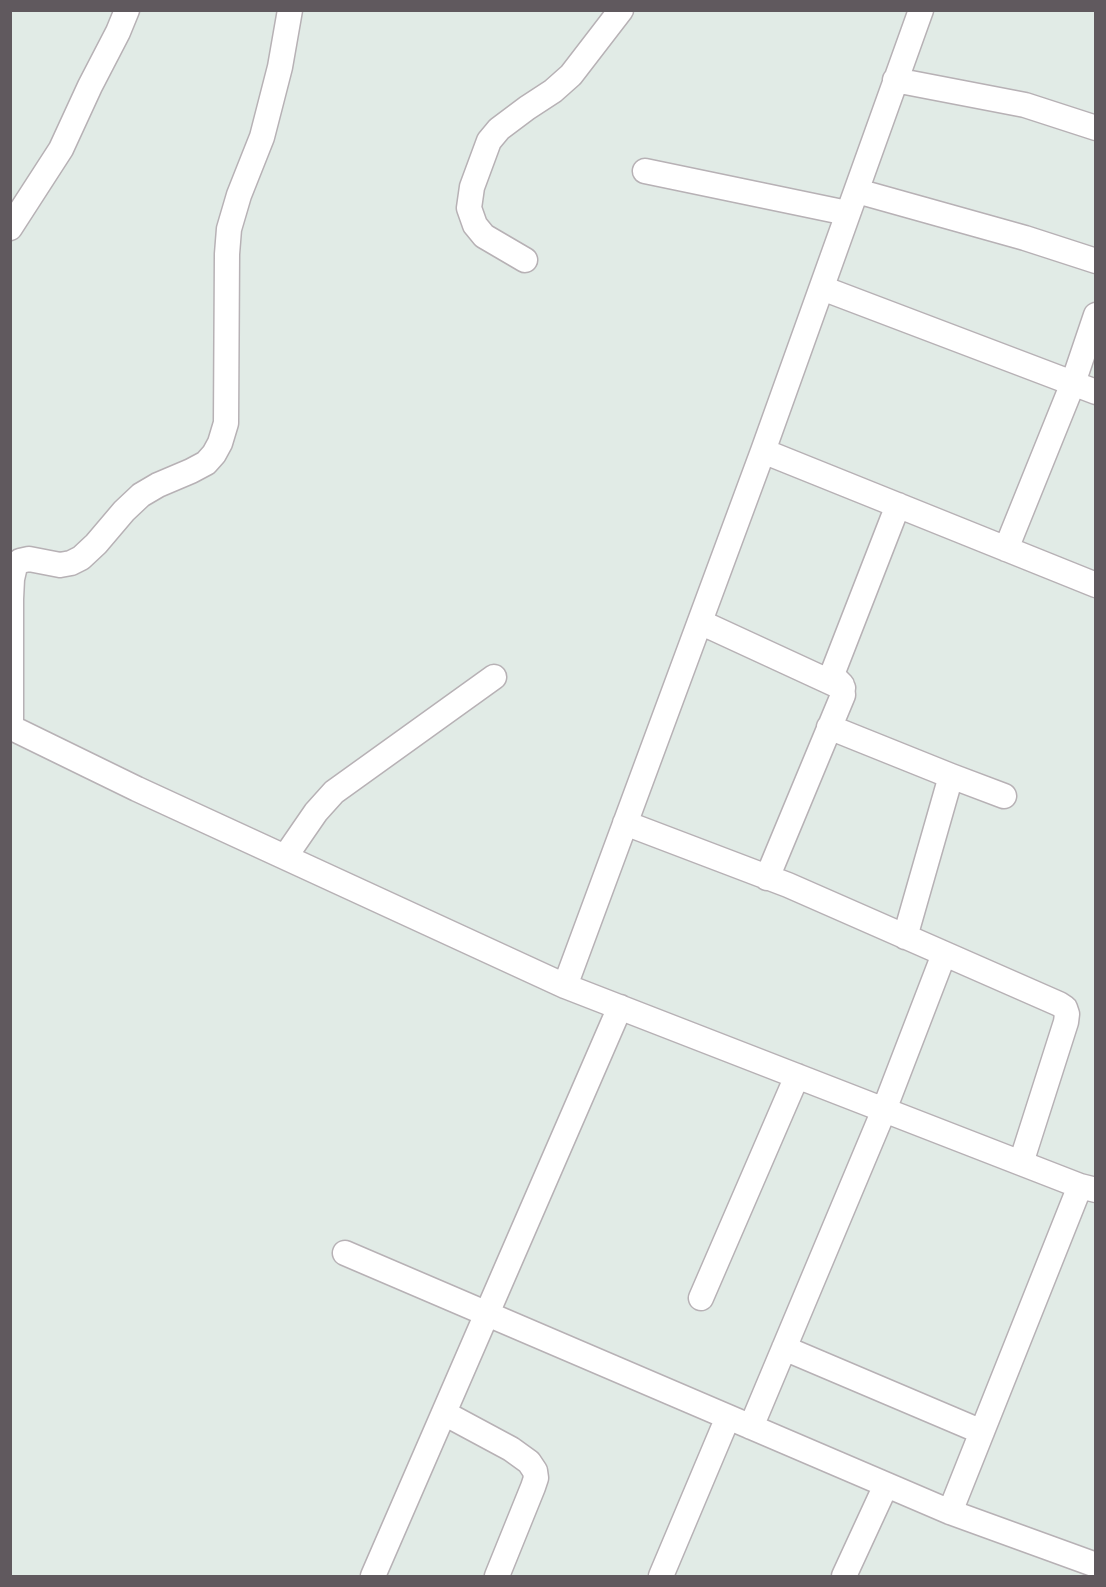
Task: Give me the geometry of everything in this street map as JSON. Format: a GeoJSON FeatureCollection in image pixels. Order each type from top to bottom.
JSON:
{"type":"FeatureCollection","features":[{"type":"Feature","properties":{"kind":"street"},"geometry":{"type":"LineString","coordinates":[[10,228],[61,149],[127,10]]}},
{"type":"Feature","properties":{"kind":"street"},"geometry":{"type":"LineString","coordinates":[[290,10],[280,67],[262,137],[239,195],[229,229],[226,254],[226,423],[220,443],[206,463],[158,484],[141,495],[81,558],[60,565],[29,559],[20,561],[15,566],[11,599],[11,727],[136,789],[565,986],[1088,1188],[982,1432],[950,1512]]}},
{"type":"Feature","properties":{"kind":"street"},"geometry":{"type":"LineString","coordinates":[[525,260],[484,236],[475,225],[470,208],[472,187],[489,141],[499,129],[552,92],[571,75],[621,10]]}},
{"type":"Feature","properties":{"kind":"street"},"geometry":{"type":"LineString","coordinates":[[565,986],[763,451],[921,10]]}},
{"type":"Feature","properties":{"kind":"street"},"geometry":{"type":"LineString","coordinates":[[895,80],[1025,105],[1095,128]]}},
{"type":"Feature","properties":{"kind":"street"},"geometry":{"type":"LineString","coordinates":[[645,171],[848,213]]}},
{"type":"Feature","properties":{"kind":"street"},"geometry":{"type":"LineString","coordinates":[[857,191],[1025,238],[1095,261]]}},
{"type":"Feature","properties":{"kind":"street"},"geometry":{"type":"LineString","coordinates":[[822,288],[1084,388]]}},
{"type":"Feature","properties":{"kind":"street"},"geometry":{"type":"LineString","coordinates":[[1006,549],[1084,388],[1095,317]]}},
{"type":"Feature","properties":{"kind":"street"},"geometry":{"type":"LineString","coordinates":[[763,451],[1095,585]]}},
{"type":"Feature","properties":{"kind":"street"},"geometry":{"type":"LineString","coordinates":[[767,878],[843,694],[842,685],[834,677],[833,672],[898,505]]}},
{"type":"Feature","properties":{"kind":"street"},"geometry":{"type":"LineString","coordinates":[[700,622],[843,688]]}},
{"type":"Feature","properties":{"kind":"street"},"geometry":{"type":"LineString","coordinates":[[285,857],[316,812],[334,792],[494,677]]}},
{"type":"Feature","properties":{"kind":"street"},"geometry":{"type":"LineString","coordinates":[[829,727],[1004,796]]}},
{"type":"Feature","properties":{"kind":"street"},"geometry":{"type":"LineString","coordinates":[[905,937],[951,776]]}},
{"type":"Feature","properties":{"kind":"street"},"geometry":{"type":"LineString","coordinates":[[625,824],[767,878],[1065,1008],[1066,1022],[1021,1163]]}},
{"type":"Feature","properties":{"kind":"street"},"geometry":{"type":"LineString","coordinates":[[751,1427],[884,1110],[944,954]]}},
{"type":"Feature","properties":{"kind":"street"},"geometry":{"type":"LineString","coordinates":[[373,1576],[620,1007]]}},
{"type":"Feature","properties":{"kind":"street"},"geometry":{"type":"LineString","coordinates":[[701,1298],[797,1076]]}},
{"type":"Feature","properties":{"kind":"street"},"geometry":{"type":"LineString","coordinates":[[345,1253],[950,1512],[1095,1565]]}},
{"type":"Feature","properties":{"kind":"street"},"geometry":{"type":"LineString","coordinates":[[784,1348],[982,1432]]}},
{"type":"Feature","properties":{"kind":"street"},"geometry":{"type":"LineString","coordinates":[[444,1413],[512,1449],[529,1462],[535,1471],[536,1478],[533,1487],[497,1576]]}},
{"type":"Feature","properties":{"kind":"street"},"geometry":{"type":"LineString","coordinates":[[661,1576],[728,1417]]}},
{"type":"Feature","properties":{"kind":"street"},"geometry":{"type":"LineString","coordinates":[[844,1576],[886,1485]]}}]}
